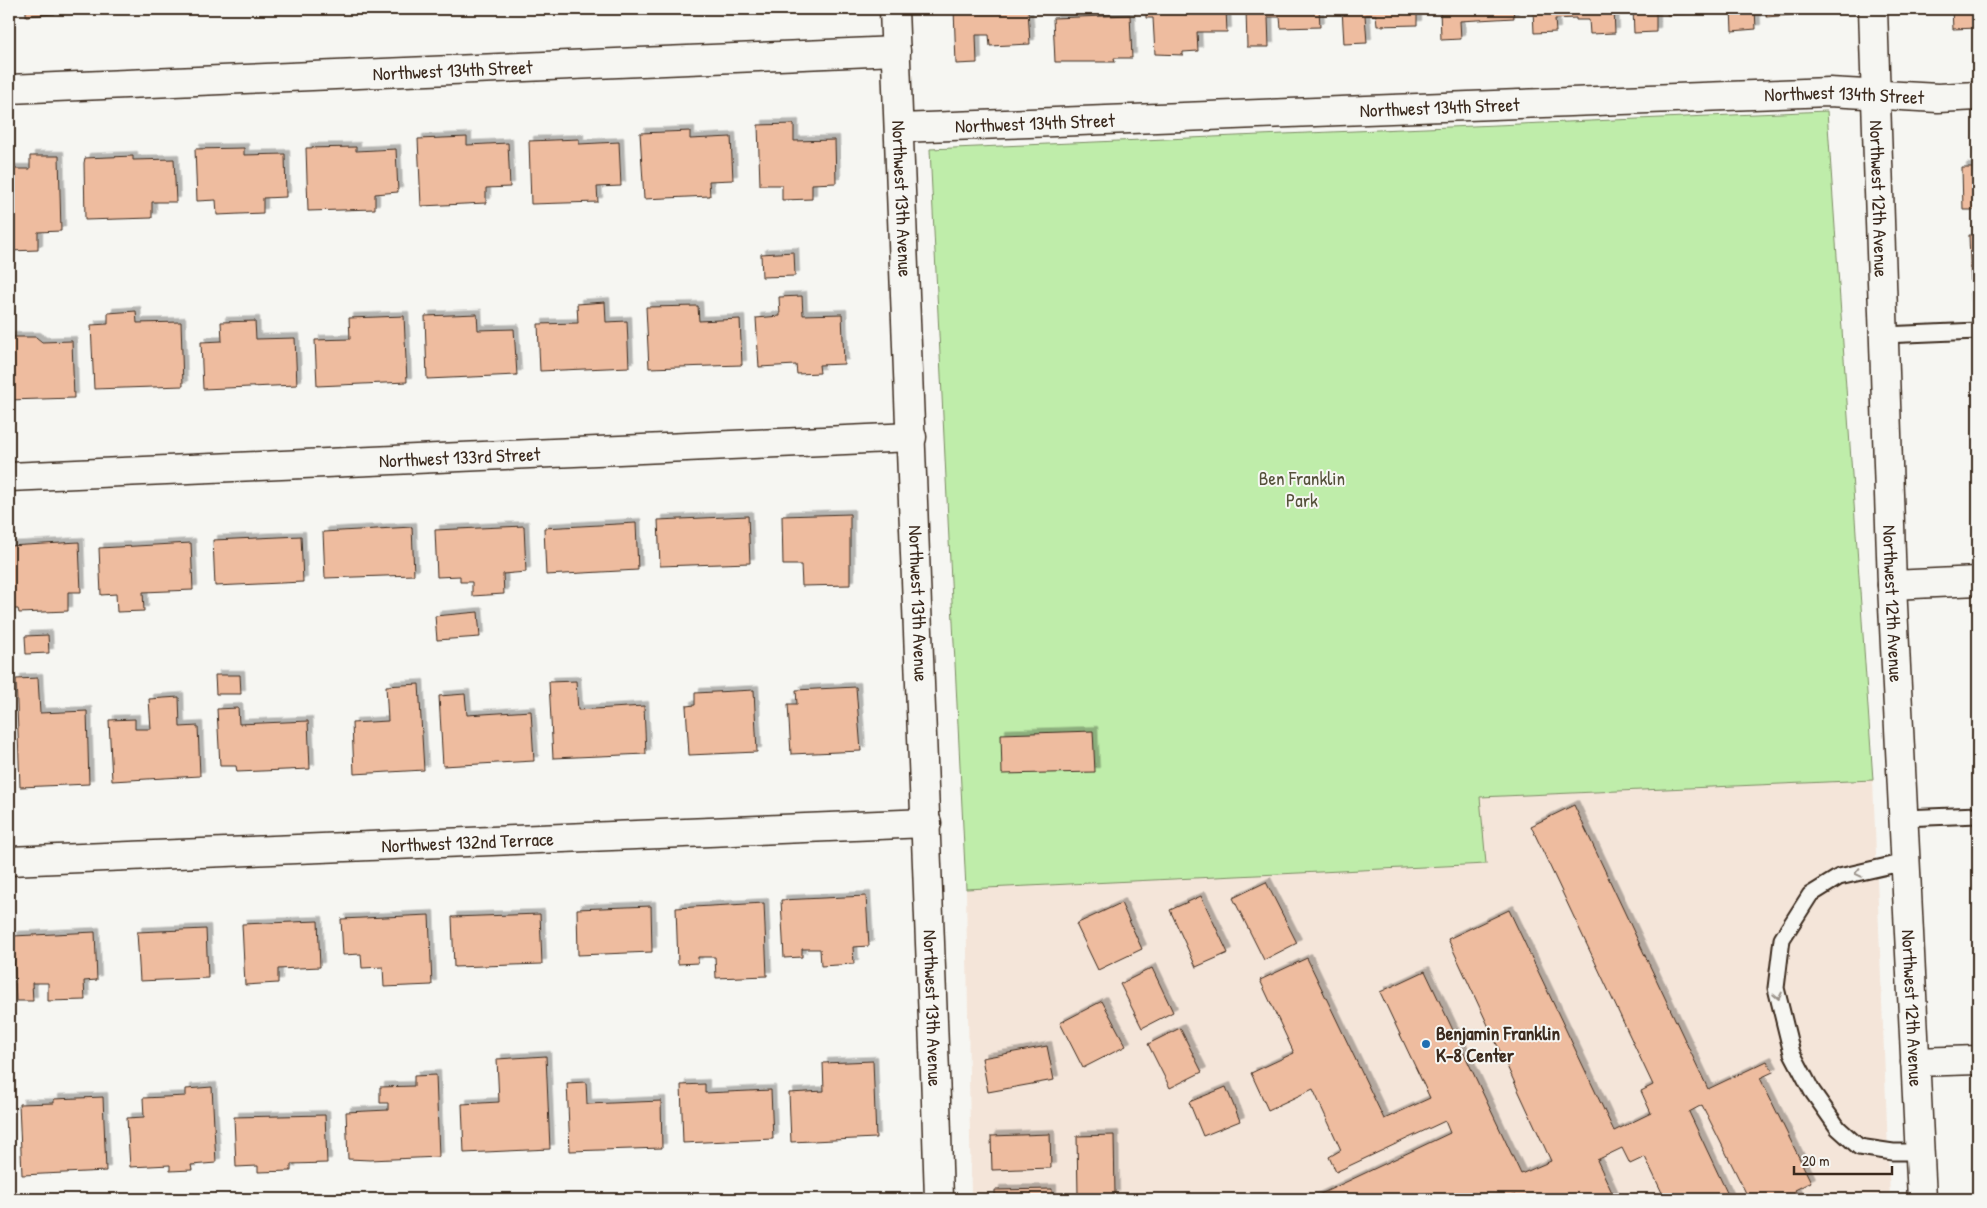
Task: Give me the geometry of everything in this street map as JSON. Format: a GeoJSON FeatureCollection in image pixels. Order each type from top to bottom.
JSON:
{"type":"FeatureCollection","features":[{"type":"Feature","properties":{"kind":"street","name":"Northwest 13th Avenue"},"geometry":{"type":"LineString","coordinates":[[894,9],[927,823],[939,1199]]}},
{"type":"Feature","properties":{"kind":"street","name":"Northwest 12th Avenue"},"geometry":{"type":"LineString","coordinates":[[1873,9],[1892,585],[1922,1199]]}},
{"type":"Feature","properties":{"kind":"street","name":"Northwest 134th Street"},"geometry":{"type":"LineString","coordinates":[[9,89],[896,51]]}},
{"type":"Feature","properties":{"kind":"street","name":"Northwest 134th Street"},"geometry":{"type":"LineString","coordinates":[[900,128],[1829,92],[1938,98],[1978,96]]}},
{"type":"Feature","properties":{"kind":"street","name":"Northwest 133rd Street"},"geometry":{"type":"LineString","coordinates":[[9,477],[912,437]]}},
{"type":"Feature","properties":{"kind":"street"},"geometry":{"type":"LineString","coordinates":[[1892,585],[1978,581]]}},
{"type":"Feature","properties":{"kind":"street","name":"Northwest 132nd Terrace"},"geometry":{"type":"LineString","coordinates":[[9,861],[927,823]]}},
{"type":"Feature","properties":{"kind":"street"},"geometry":{"type":"LineString","coordinates":[[1915,1062],[1978,1060]]}},
{"type":"Feature","properties":{"kind":"lane"},"geometry":{"type":"LineString","coordinates":[[1883,335],[1978,331]]}},
{"type":"Feature","properties":{"kind":"lane"},"geometry":{"type":"LineString","coordinates":[[1903,818],[1978,816]]}},
{"type":"Feature","properties":{"kind":"lane"},"geometry":{"type":"LineString","coordinates":[[1905,862],[1839,877],[1810,895],[1782,940],[1776,988],[1792,1052],[1812,1091],[1838,1128],[1859,1147],[1893,1152],[1920,1152]]}},
{"type":"Feature","properties":{"kind":"shaded area","name":"Benjamin Franklin K-8 Center"},"geometry":{"type":"Polygon","coordinates":[[[1873,780],[1890,1199],[971,1199],[966,889],[1485,864],[1480,797],[1873,780]]]}},
{"type":"Feature","properties":{"kind":"green space","name":"Ben Franklin Park"},"geometry":{"type":"Polygon","coordinates":[[[1827,111],[1873,780],[1480,797],[1486,864],[966,889],[930,149],[1827,111]]]}},
{"type":"Feature","properties":{"kind":"building"},"geometry":{"type":"Polygon","coordinates":[[[26,9],[55,9],[55,14],[26,16],[26,9]]]}},
{"type":"Feature","properties":{"kind":"building"},"geometry":{"type":"Polygon","coordinates":[[[78,9],[127,9],[78,11],[78,9]]]}},
{"type":"Feature","properties":{"kind":"building"},"geometry":{"type":"Polygon","coordinates":[[[954,9],[1028,9],[1030,44],[990,46],[989,35],[976,35],[977,63],[956,64],[954,9]]]}},
{"type":"Feature","properties":{"kind":"building"},"geometry":{"type":"Polygon","coordinates":[[[1146,9],[1226,9],[1227,32],[1197,32],[1198,51],[1183,52],[1183,55],[1155,54],[1153,18],[1146,18],[1146,9]]]}},
{"type":"Feature","properties":{"kind":"building"},"geometry":{"type":"Polygon","coordinates":[[[1246,9],[1319,9],[1320,27],[1281,28],[1280,17],[1268,17],[1269,47],[1247,47],[1246,9]]]}},
{"type":"Feature","properties":{"kind":"building"},"geometry":{"type":"Polygon","coordinates":[[[1342,9],[1417,9],[1417,25],[1377,26],[1376,15],[1365,15],[1367,43],[1344,44],[1342,9]]]}},
{"type":"Feature","properties":{"kind":"building"},"geometry":{"type":"Polygon","coordinates":[[[1440,9],[1513,9],[1514,18],[1460,21],[1461,39],[1441,40],[1440,9]]]}},
{"type":"Feature","properties":{"kind":"building"},"geometry":{"type":"Polygon","coordinates":[[[1533,9],[1614,9],[1615,33],[1590,34],[1589,20],[1576,20],[1576,18],[1555,19],[1556,32],[1534,33],[1533,9]]]}},
{"type":"Feature","properties":{"kind":"building"},"geometry":{"type":"Polygon","coordinates":[[[1633,9],[1656,9],[1656,32],[1634,33],[1633,9]]]}},
{"type":"Feature","properties":{"kind":"building"},"geometry":{"type":"Polygon","coordinates":[[[1667,9],[1707,9],[1707,13],[1667,15],[1667,9]]]}},
{"type":"Feature","properties":{"kind":"building"},"geometry":{"type":"Polygon","coordinates":[[[1731,9],[1755,9],[1756,29],[1732,31],[1731,9]]]}},
{"type":"Feature","properties":{"kind":"building"},"geometry":{"type":"Polygon","coordinates":[[[1766,9],[1805,9],[1805,14],[1766,17],[1766,9]]]}},
{"type":"Feature","properties":{"kind":"building"},"geometry":{"type":"Polygon","coordinates":[[[1952,9],[1978,9],[1978,28],[1953,29],[1952,9]]]}},
{"type":"Feature","properties":{"kind":"building"},"geometry":{"type":"Polygon","coordinates":[[[1130,15],[1132,58],[1114,58],[1115,62],[1055,62],[1053,18],[1130,15]]]}},
{"type":"Feature","properties":{"kind":"building"},"geometry":{"type":"Polygon","coordinates":[[[794,124],[794,141],[835,140],[836,183],[812,184],[812,199],[782,200],[782,185],[760,185],[758,125],[794,124]]]}},
{"type":"Feature","properties":{"kind":"building"},"geometry":{"type":"Polygon","coordinates":[[[690,131],[690,139],[731,137],[733,180],[709,181],[710,196],[644,199],[640,133],[690,131]]]}},
{"type":"Feature","properties":{"kind":"building"},"geometry":{"type":"Polygon","coordinates":[[[467,137],[467,145],[508,143],[510,187],[486,188],[486,203],[421,206],[418,139],[467,137]]]}},
{"type":"Feature","properties":{"kind":"building"},"geometry":{"type":"Polygon","coordinates":[[[579,139],[579,144],[619,142],[621,186],[597,187],[598,202],[531,204],[529,141],[579,139]]]}},
{"type":"Feature","properties":{"kind":"building"},"geometry":{"type":"Polygon","coordinates":[[[356,147],[356,151],[396,149],[398,192],[375,194],[375,209],[308,211],[306,148],[356,147]]]}},
{"type":"Feature","properties":{"kind":"building"},"geometry":{"type":"Polygon","coordinates":[[[244,148],[244,155],[285,154],[286,197],[263,198],[263,213],[217,215],[216,200],[197,201],[195,149],[244,148]]]}},
{"type":"Feature","properties":{"kind":"building"},"geometry":{"type":"Polygon","coordinates":[[[30,156],[59,156],[61,231],[38,232],[38,250],[9,251],[9,169],[30,169],[30,156]]]}},
{"type":"Feature","properties":{"kind":"building"},"geometry":{"type":"Polygon","coordinates":[[[133,156],[133,160],[174,159],[176,202],[152,202],[152,218],[85,220],[85,158],[133,156]]]}},
{"type":"Feature","properties":{"kind":"building"},"geometry":{"type":"Polygon","coordinates":[[[1962,168],[1978,168],[1978,210],[1963,210],[1962,168]]]}},
{"type":"Feature","properties":{"kind":"building"},"geometry":{"type":"Polygon","coordinates":[[[1969,235],[1978,235],[1978,315],[1972,316],[1969,235]]]}},
{"type":"Feature","properties":{"kind":"building"},"geometry":{"type":"Polygon","coordinates":[[[794,252],[795,276],[762,277],[761,254],[794,252]]]}},
{"type":"Feature","properties":{"kind":"building"},"geometry":{"type":"Polygon","coordinates":[[[802,296],[803,315],[842,314],[844,364],[819,365],[820,373],[797,374],[796,365],[759,367],[756,318],[780,316],[779,297],[802,296]]]}},
{"type":"Feature","properties":{"kind":"building"},"geometry":{"type":"Polygon","coordinates":[[[605,302],[606,322],[627,321],[629,367],[540,371],[538,324],[578,323],[577,304],[605,302]]]}},
{"type":"Feature","properties":{"kind":"building"},"geometry":{"type":"Polygon","coordinates":[[[698,306],[699,321],[740,319],[742,365],[649,368],[646,307],[698,306]]]}},
{"type":"Feature","properties":{"kind":"building"},"geometry":{"type":"Polygon","coordinates":[[[136,311],[137,323],[181,322],[183,386],[94,389],[91,325],[108,324],[108,313],[136,311]]]}},
{"type":"Feature","properties":{"kind":"building"},"geometry":{"type":"Polygon","coordinates":[[[477,314],[478,330],[514,329],[517,375],[427,379],[425,316],[477,314]]]}},
{"type":"Feature","properties":{"kind":"building"},"geometry":{"type":"Polygon","coordinates":[[[404,316],[407,382],[317,386],[315,340],[350,339],[349,318],[404,316]]]}},
{"type":"Feature","properties":{"kind":"building"},"geometry":{"type":"Polygon","coordinates":[[[255,321],[256,339],[295,338],[297,385],[203,389],[201,342],[222,341],[221,322],[255,321]]]}},
{"type":"Feature","properties":{"kind":"building"},"geometry":{"type":"Polygon","coordinates":[[[9,337],[36,337],[42,342],[72,341],[74,398],[9,400],[9,337]]]}},
{"type":"Feature","properties":{"kind":"building"},"geometry":{"type":"Polygon","coordinates":[[[1978,355],[1978,386],[1977,386],[1976,356],[1978,355]]]}},
{"type":"Feature","properties":{"kind":"building"},"geometry":{"type":"Polygon","coordinates":[[[850,514],[850,585],[802,586],[801,565],[783,565],[782,516],[850,514]]]}},
{"type":"Feature","properties":{"kind":"building"},"geometry":{"type":"Polygon","coordinates":[[[748,516],[750,563],[660,566],[658,520],[748,516]]]}},
{"type":"Feature","properties":{"kind":"building"},"geometry":{"type":"Polygon","coordinates":[[[636,523],[638,570],[546,575],[544,528],[636,523]]]}},
{"type":"Feature","properties":{"kind":"building"},"geometry":{"type":"Polygon","coordinates":[[[524,526],[526,572],[503,574],[504,594],[472,596],[472,582],[460,582],[460,576],[437,577],[435,530],[524,526]]]}},
{"type":"Feature","properties":{"kind":"building"},"geometry":{"type":"Polygon","coordinates":[[[412,527],[414,575],[325,578],[323,532],[412,527]]]}},
{"type":"Feature","properties":{"kind":"building"},"geometry":{"type":"Polygon","coordinates":[[[301,536],[303,582],[215,586],[213,540],[301,536]]]}},
{"type":"Feature","properties":{"kind":"building"},"geometry":{"type":"Polygon","coordinates":[[[79,542],[81,592],[68,592],[68,611],[19,613],[18,609],[9,609],[9,546],[79,542]]]}},
{"type":"Feature","properties":{"kind":"building"},"geometry":{"type":"Polygon","coordinates":[[[191,543],[193,590],[143,592],[144,611],[117,612],[116,594],[101,595],[99,548],[191,543]]]}},
{"type":"Feature","properties":{"kind":"building"},"geometry":{"type":"Polygon","coordinates":[[[478,612],[480,637],[437,640],[435,616],[478,612]]]}},
{"type":"Feature","properties":{"kind":"building"},"geometry":{"type":"Polygon","coordinates":[[[48,635],[49,653],[26,654],[25,636],[48,635]]]}},
{"type":"Feature","properties":{"kind":"building"},"geometry":{"type":"Polygon","coordinates":[[[215,675],[240,675],[241,694],[216,694],[215,675]]]}},
{"type":"Feature","properties":{"kind":"building"},"geometry":{"type":"Polygon","coordinates":[[[38,678],[40,713],[87,711],[89,784],[20,787],[16,679],[38,678]]]}},
{"type":"Feature","properties":{"kind":"building"},"geometry":{"type":"Polygon","coordinates":[[[576,681],[578,710],[644,706],[646,754],[553,758],[549,682],[576,681]]]}},
{"type":"Feature","properties":{"kind":"building"},"geometry":{"type":"Polygon","coordinates":[[[419,684],[424,770],[354,774],[352,723],[388,721],[386,686],[419,684]]]}},
{"type":"Feature","properties":{"kind":"building"},"geometry":{"type":"Polygon","coordinates":[[[856,687],[861,751],[791,754],[788,704],[797,704],[796,690],[856,687]]]}},
{"type":"Feature","properties":{"kind":"building"},"geometry":{"type":"Polygon","coordinates":[[[754,690],[757,752],[689,755],[686,706],[695,705],[695,693],[754,690]]]}},
{"type":"Feature","properties":{"kind":"building"},"geometry":{"type":"Polygon","coordinates":[[[465,694],[467,715],[531,711],[534,761],[443,766],[439,696],[465,694]]]}},
{"type":"Feature","properties":{"kind":"building"},"geometry":{"type":"Polygon","coordinates":[[[179,697],[180,727],[198,726],[200,776],[112,781],[109,720],[135,719],[135,729],[151,729],[149,699],[179,697]]]}},
{"type":"Feature","properties":{"kind":"building"},"geometry":{"type":"Polygon","coordinates":[[[238,708],[239,724],[308,721],[310,769],[237,772],[236,766],[220,766],[217,709],[238,708]]]}},
{"type":"Feature","properties":{"kind":"building"},"geometry":{"type":"Polygon","coordinates":[[[1093,731],[1095,772],[1002,774],[1001,734],[1093,731]]]}},
{"type":"Feature","properties":{"kind":"building"},"geometry":{"type":"Polygon","coordinates":[[[1574,805],[1708,1089],[1767,1061],[1773,1072],[1760,1078],[1811,1182],[1795,1190],[1799,1199],[1749,1199],[1702,1105],[1689,1112],[1730,1199],[1665,1199],[1645,1157],[1630,1164],[1622,1148],[1597,1160],[1615,1199],[1517,1199],[1515,1195],[1506,1199],[1310,1199],[1450,1133],[1445,1121],[1336,1172],[1329,1157],[1341,1150],[1313,1089],[1268,1110],[1251,1073],[1294,1053],[1260,980],[1307,958],[1384,1119],[1430,1098],[1380,992],[1425,971],[1521,1174],[1551,1161],[1448,939],[1509,910],[1614,1131],[1651,1113],[1641,1091],[1653,1085],[1531,826],[1574,805]]]}},
{"type":"Feature","properties":{"kind":"building"},"geometry":{"type":"Polygon","coordinates":[[[1266,882],[1297,943],[1264,960],[1233,898],[1266,882]]]}},
{"type":"Feature","properties":{"kind":"building"},"geometry":{"type":"Polygon","coordinates":[[[866,896],[869,946],[853,947],[854,964],[821,966],[820,949],[802,949],[802,957],[784,958],[781,900],[866,896]]]}},
{"type":"Feature","properties":{"kind":"building"},"geometry":{"type":"Polygon","coordinates":[[[1201,896],[1228,953],[1196,967],[1170,910],[1201,896]]]}},
{"type":"Feature","properties":{"kind":"building"},"geometry":{"type":"Polygon","coordinates":[[[764,903],[767,976],[716,978],[715,957],[698,957],[698,963],[678,964],[676,908],[764,903]]]}},
{"type":"Feature","properties":{"kind":"building"},"geometry":{"type":"Polygon","coordinates":[[[1121,903],[1142,949],[1098,970],[1076,924],[1121,903]]]}},
{"type":"Feature","properties":{"kind":"building"},"geometry":{"type":"Polygon","coordinates":[[[651,906],[652,952],[578,955],[577,909],[651,906]]]}},
{"type":"Feature","properties":{"kind":"building"},"geometry":{"type":"Polygon","coordinates":[[[540,914],[542,964],[454,967],[452,917],[540,914]]]}},
{"type":"Feature","properties":{"kind":"building"},"geometry":{"type":"Polygon","coordinates":[[[429,915],[432,985],[384,987],[383,967],[362,968],[361,954],[343,955],[341,919],[429,915]]]}},
{"type":"Feature","properties":{"kind":"building"},"geometry":{"type":"Polygon","coordinates":[[[318,921],[320,967],[278,969],[278,983],[245,985],[242,924],[318,921]]]}},
{"type":"Feature","properties":{"kind":"building"},"geometry":{"type":"Polygon","coordinates":[[[206,929],[208,978],[140,981],[137,932],[206,929]]]}},
{"type":"Feature","properties":{"kind":"building"},"geometry":{"type":"Polygon","coordinates":[[[95,932],[97,980],[84,981],[85,1000],[48,1001],[48,983],[32,983],[33,1001],[16,1001],[13,936],[95,932]]]}},
{"type":"Feature","properties":{"kind":"building"},"geometry":{"type":"Polygon","coordinates":[[[1152,968],[1173,1012],[1142,1028],[1120,984],[1152,968]]]}},
{"type":"Feature","properties":{"kind":"building"},"geometry":{"type":"Polygon","coordinates":[[[1102,1001],[1126,1046],[1083,1068],[1060,1023],[1102,1001]]]}},
{"type":"Feature","properties":{"kind":"building"},"geometry":{"type":"Polygon","coordinates":[[[1180,1028],[1202,1072],[1170,1088],[1148,1044],[1180,1028]]]}},
{"type":"Feature","properties":{"kind":"building"},"geometry":{"type":"Polygon","coordinates":[[[1047,1046],[1054,1080],[988,1092],[982,1058],[1047,1046]]]}},
{"type":"Feature","properties":{"kind":"building"},"geometry":{"type":"Polygon","coordinates":[[[546,1056],[550,1149],[464,1153],[462,1104],[499,1102],[497,1059],[546,1056]]]}},
{"type":"Feature","properties":{"kind":"building"},"geometry":{"type":"Polygon","coordinates":[[[873,1061],[876,1138],[791,1142],[789,1093],[824,1091],[823,1063],[873,1061]]]}},
{"type":"Feature","properties":{"kind":"building"},"geometry":{"type":"Polygon","coordinates":[[[436,1075],[439,1157],[348,1159],[346,1112],[388,1110],[388,1103],[380,1103],[380,1087],[414,1086],[414,1076],[436,1075]]]}},
{"type":"Feature","properties":{"kind":"building"},"geometry":{"type":"Polygon","coordinates":[[[586,1082],[587,1104],[661,1101],[662,1148],[570,1151],[567,1083],[586,1082]]]}},
{"type":"Feature","properties":{"kind":"building"},"geometry":{"type":"Polygon","coordinates":[[[705,1084],[705,1093],[771,1090],[773,1139],[683,1143],[681,1085],[705,1084]]]}},
{"type":"Feature","properties":{"kind":"building"},"geometry":{"type":"Polygon","coordinates":[[[212,1087],[216,1163],[191,1165],[192,1170],[170,1171],[170,1165],[130,1167],[127,1118],[144,1117],[143,1098],[186,1096],[186,1089],[212,1087]]]}},
{"type":"Feature","properties":{"kind":"building"},"geometry":{"type":"Polygon","coordinates":[[[1226,1087],[1240,1121],[1203,1136],[1189,1102],[1226,1087]]]}},
{"type":"Feature","properties":{"kind":"building"},"geometry":{"type":"Polygon","coordinates":[[[103,1097],[106,1171],[22,1175],[19,1104],[54,1103],[54,1099],[103,1097]]]}},
{"type":"Feature","properties":{"kind":"building"},"geometry":{"type":"Polygon","coordinates":[[[325,1115],[327,1163],[291,1164],[291,1171],[258,1172],[258,1166],[236,1167],[234,1117],[325,1115]]]}},
{"type":"Feature","properties":{"kind":"building"},"geometry":{"type":"Polygon","coordinates":[[[1050,1134],[1051,1168],[992,1170],[991,1136],[1050,1134]]]}},
{"type":"Feature","properties":{"kind":"building"},"geometry":{"type":"Polygon","coordinates":[[[1114,1135],[1115,1195],[1078,1196],[1077,1136],[1114,1135]]]}},
{"type":"Feature","properties":{"kind":"building"},"geometry":{"type":"Polygon","coordinates":[[[1052,1189],[1052,1199],[995,1199],[995,1190],[1052,1189]]]}},
{"type":"Feature","properties":{"kind":"place","name":"Benjamin Franklin K-8 Center"},"geometry":{"type":"Point","coordinates":[1426,1044]}}]}
